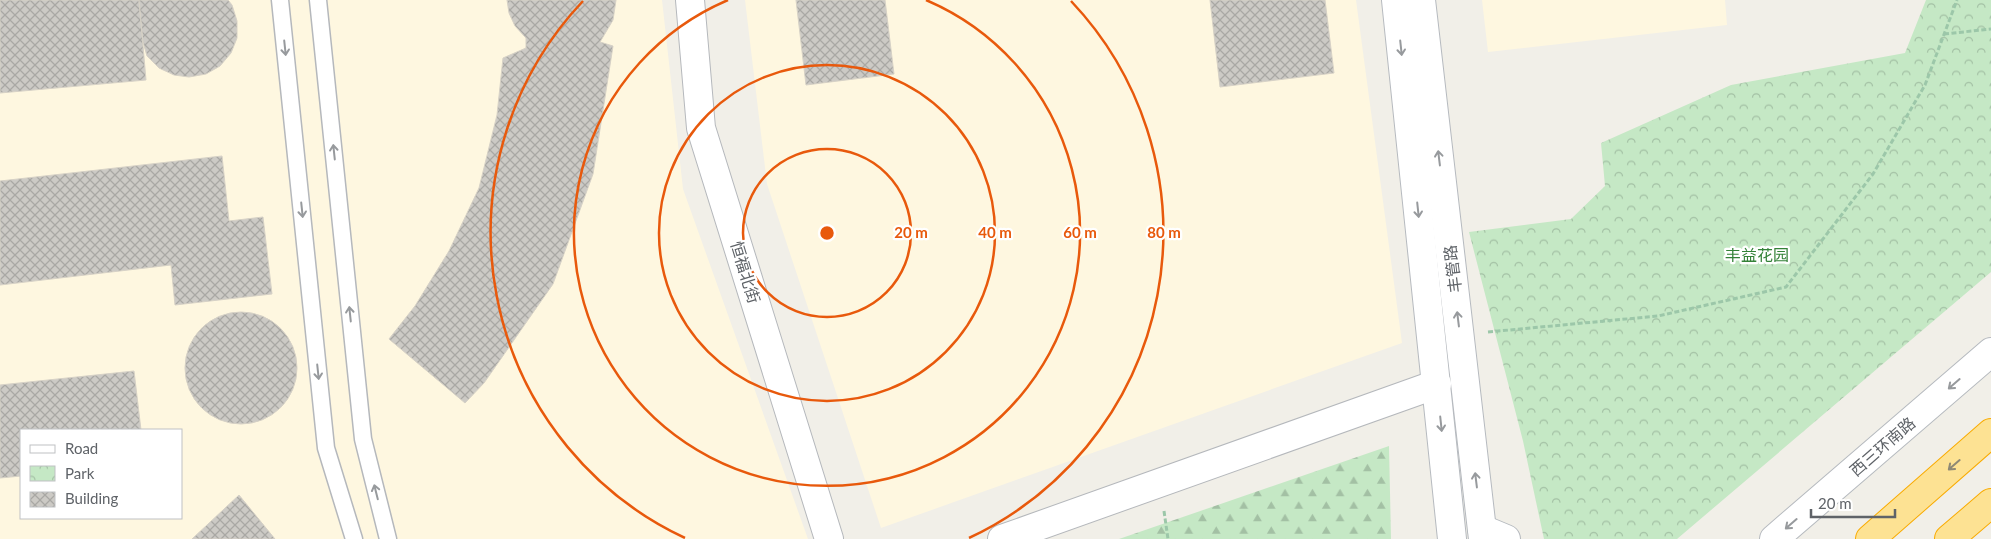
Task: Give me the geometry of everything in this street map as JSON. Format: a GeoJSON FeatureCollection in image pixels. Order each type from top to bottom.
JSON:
{"type":"FeatureCollection","features":[{"type":"Feature","properties":{"kind":"highway"},"geometry":{"type":"LineString","coordinates":[[1870,539],[1991,432]]}},
{"type":"Feature","properties":{"kind":"highway"},"geometry":{"type":"LineString","coordinates":[[1950,539],[1991,502]]}},
{"type":"Feature","properties":{"kind":"street","name":"恒福北街"},"geometry":{"type":"LineString","coordinates":[[690,0],[701,128],[829,539]]}},
{"type":"Feature","properties":{"kind":"street","name":"丰管路"},"geometry":{"type":"LineString","coordinates":[[1396,0],[1452,539]]}},
{"type":"Feature","properties":{"kind":"street","name":"丰管路"},"geometry":{"type":"LineString","coordinates":[[1421,0],[1460,335],[1490,536]]}},
{"type":"Feature","properties":{"kind":"street","name":"西三环南路"},"geometry":{"type":"LineString","coordinates":[[1774,539],[1991,352]]}},
{"type":"Feature","properties":{"kind":"street"},"geometry":{"type":"LineString","coordinates":[[1002,539],[1436,384]]}},
{"type":"Feature","properties":{"kind":"lane"},"geometry":{"type":"LineString","coordinates":[[280,0],[326,448],[354,539]]}},
{"type":"Feature","properties":{"kind":"lane"},"geometry":{"type":"LineString","coordinates":[[318,0],[363,439],[388,539]]}},
{"type":"Feature","properties":{"kind":"path"},"geometry":{"type":"LineString","coordinates":[[1460,335],[1658,316],[1786,287],[1873,174],[1925,85],[1957,0]]}},
{"type":"Feature","properties":{"kind":"path"},"geometry":{"type":"LineString","coordinates":[[1944,34],[1991,29]]}},
{"type":"Feature","properties":{"kind":"path"},"geometry":{"type":"LineString","coordinates":[[1164,506],[1168,539]]}},
{"type":"Feature","properties":{"kind":"shaded area"},"geometry":{"type":"Polygon","coordinates":[[[0,0],[662,0],[683,189],[808,539],[0,539],[0,0]]]}},
{"type":"Feature","properties":{"kind":"shaded area"},"geometry":{"type":"Polygon","coordinates":[[[745,0],[1356,0],[1402,343],[881,528],[767,184],[745,0]]]}},
{"type":"Feature","properties":{"kind":"shaded area"},"geometry":{"type":"Polygon","coordinates":[[[1482,0],[1725,0],[1727,25],[1488,52],[1482,0]]]}},
{"type":"Feature","properties":{"kind":"green space","name":"丰益花园"},"geometry":{"type":"Polygon","coordinates":[[[1926,0],[1991,0],[1991,272],[1677,539],[1544,539],[1523,441],[1469,232],[1571,219],[1605,186],[1601,143],[1731,85],[1905,53],[1926,0]]]}},
{"type":"Feature","properties":{"kind":"green space"},"geometry":{"type":"Polygon","coordinates":[[[1389,446],[1391,539],[1119,539],[1389,446]]]}},
{"type":"Feature","properties":{"kind":"building"},"geometry":{"type":"Polygon","coordinates":[[[0,0],[139,0],[146,80],[0,93],[0,0]]]}},
{"type":"Feature","properties":{"kind":"building"},"geometry":{"type":"Polygon","coordinates":[[[139,0],[228,0],[232,5],[237,21],[237,38],[231,53],[220,66],[206,74],[189,77],[174,75],[159,68],[147,56],[143,42],[139,0]]]}},
{"type":"Feature","properties":{"kind":"building"},"geometry":{"type":"Polygon","coordinates":[[[507,0],[616,0],[613,20],[600,42],[613,46],[593,174],[553,284],[484,383],[465,403],[389,339],[415,306],[449,251],[479,188],[497,115],[503,58],[526,48],[526,38],[515,26],[509,13],[507,0]]]}},
{"type":"Feature","properties":{"kind":"building"},"geometry":{"type":"Polygon","coordinates":[[[796,0],[885,0],[894,74],[806,85],[796,0]]]}},
{"type":"Feature","properties":{"kind":"building"},"geometry":{"type":"Polygon","coordinates":[[[1210,0],[1325,0],[1334,73],[1220,87],[1210,0]]]}},
{"type":"Feature","properties":{"kind":"building"},"geometry":{"type":"Polygon","coordinates":[[[222,156],[229,221],[263,217],[272,294],[175,305],[171,265],[0,285],[0,181],[222,156]]]}},
{"type":"Feature","properties":{"kind":"building"},"geometry":{"type":"Polygon","coordinates":[[[241,312],[263,316],[281,328],[293,346],[297,368],[293,390],[281,408],[263,420],[241,424],[219,420],[201,408],[189,390],[185,368],[189,346],[201,328],[219,316],[241,312]]]}},
{"type":"Feature","properties":{"kind":"building"},"geometry":{"type":"Polygon","coordinates":[[[134,371],[141,429],[20,429],[20,476],[0,478],[0,385],[134,371]]]}},
{"type":"Feature","properties":{"kind":"building"},"geometry":{"type":"Polygon","coordinates":[[[239,495],[275,539],[192,539],[239,495]]]}}]}
